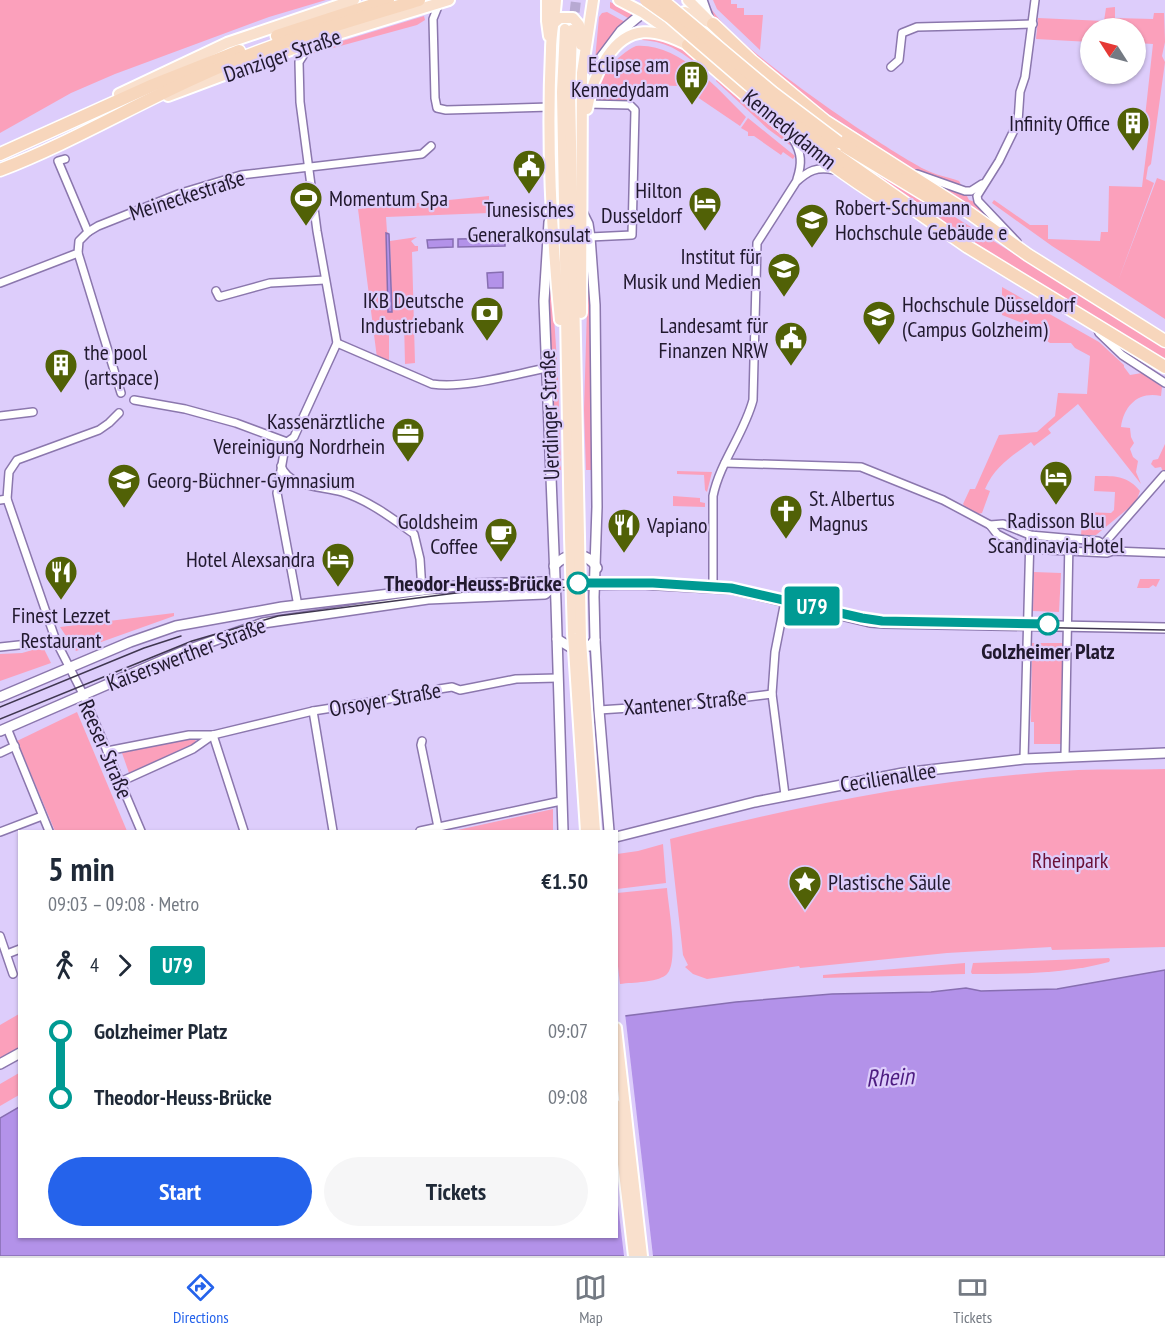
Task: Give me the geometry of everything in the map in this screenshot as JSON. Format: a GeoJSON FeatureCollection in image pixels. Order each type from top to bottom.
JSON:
{"type":"FeatureCollection","features":[{"type":"Feature","properties":{"kind":"highway","name":"Danziger Straße"},"geometry":{"type":"LineString","coordinates":[[0,170],[199,76],[368,10],[388,0]]}},
{"type":"Feature","properties":{"kind":"highway","name":"Danziger Straße"},"geometry":{"type":"LineString","coordinates":[[0,154],[211,61],[368,10],[419,0]]}},
{"type":"Feature","properties":{"kind":"highway","name":"Kennedydamm"},"geometry":{"type":"LineString","coordinates":[[661,0],[837,148],[1001,237]]}},
{"type":"Feature","properties":{"kind":"highway","name":"Kennedydamm"},"geometry":{"type":"LineString","coordinates":[[644,6],[670,17],[748,84],[968,247],[1165,367]]}},
{"type":"Feature","properties":{"kind":"highway","name":"Kennedydamm"},"geometry":{"type":"LineString","coordinates":[[713,24],[752,61],[825,121],[971,214],[1028,255],[1165,341]]}},
{"type":"Feature","properties":{"kind":"highway","name":"Kennedydamm"},"geometry":{"type":"LineString","coordinates":[[688,45],[786,130],[841,171],[954,244],[968,247]]}},
{"type":"Feature","properties":{"kind":"main road","name":"Danziger Straße"},"geometry":{"type":"LineString","coordinates":[[63,126],[74,116],[218,47],[261,30],[354,0]]}},
{"type":"Feature","properties":{"kind":"main road"},"geometry":{"type":"LineString","coordinates":[[547,0],[551,48]]}},
{"type":"Feature","properties":{"kind":"main road","name":"Uerdinger Straße"},"geometry":{"type":"LineString","coordinates":[[552,191],[551,48],[556,0]]}},
{"type":"Feature","properties":{"kind":"main road","name":"Uerdinger Straße"},"geometry":{"type":"LineString","coordinates":[[581,210],[583,57],[593,0]]}},
{"type":"Feature","properties":{"kind":"main road","name":"Kennedydamm"},"geometry":{"type":"LineString","coordinates":[[619,0],[644,6],[688,45]]}},
{"type":"Feature","properties":{"kind":"main road","name":"Kennedydamm"},"geometry":{"type":"LineString","coordinates":[[688,0],[713,24]]}},
{"type":"Feature","properties":{"kind":"main road","name":"Danziger Straße"},"geometry":{"type":"LineString","coordinates":[[118,116],[312,42],[444,1]]}},
{"type":"Feature","properties":{"kind":"main road"},"geometry":{"type":"LineString","coordinates":[[675,34],[670,25],[671,19],[680,12],[713,24]]}},
{"type":"Feature","properties":{"kind":"main road"},"geometry":{"type":"LineString","coordinates":[[554,23],[565,16],[576,21],[580,30],[583,57]]}},
{"type":"Feature","properties":{"kind":"main road"},"geometry":{"type":"LineString","coordinates":[[586,830],[578,721],[575,537],[575,346],[569,30],[562,92],[567,364],[575,537],[595,830]]}},
{"type":"Feature","properties":{"kind":"main road"},"geometry":{"type":"LineString","coordinates":[[581,149],[588,100],[603,63],[625,37],[636,33],[660,33],[688,45]]}},
{"type":"Feature","properties":{"kind":"main road"},"geometry":{"type":"LineString","coordinates":[[552,191],[557,286],[567,364]]}},
{"type":"Feature","properties":{"kind":"main road"},"geometry":{"type":"LineString","coordinates":[[575,346],[581,313],[581,210]]}},
{"type":"Feature","properties":{"kind":"main road"},"geometry":{"type":"LineString","coordinates":[[618,1046],[642,1256]]}},
{"type":"Feature","properties":{"kind":"main road"},"geometry":{"type":"LineString","coordinates":[[618,1122],[634,1256]]}},
{"type":"Feature","properties":{"kind":"street"},"geometry":{"type":"LineString","coordinates":[[590,237],[632,235],[635,110],[630,105],[588,100],[594,73],[602,56],[621,31],[644,6],[661,0]]}},
{"type":"Feature","properties":{"kind":"street"},"geometry":{"type":"LineString","coordinates":[[702,0],[706,14],[713,24]]}},
{"type":"Feature","properties":{"kind":"street"},"geometry":{"type":"LineString","coordinates":[[1028,255],[978,201],[977,196],[1018,122],[1020,92],[1025,77],[1035,0]]}},
{"type":"Feature","properties":{"kind":"street"},"geometry":{"type":"LineString","coordinates":[[444,1],[434,14],[433,25],[437,108],[446,110],[550,107]]}},
{"type":"Feature","properties":{"kind":"street"},"geometry":{"type":"LineString","coordinates":[[891,67],[899,60],[902,33],[917,27],[1033,24]]}},
{"type":"Feature","properties":{"kind":"street"},"geometry":{"type":"LineString","coordinates":[[134,400],[206,414],[238,423],[282,441],[289,441],[294,437],[337,343],[307,166],[300,102],[301,56],[312,42]]}},
{"type":"Feature","properties":{"kind":"street"},"geometry":{"type":"LineString","coordinates":[[786,130],[801,154],[801,166],[796,182]]}},
{"type":"Feature","properties":{"kind":"street","name":"Meineckestraße"},"geometry":{"type":"LineString","coordinates":[[87,232],[181,193],[241,175],[422,154],[431,146]]}},
{"type":"Feature","properties":{"kind":"street"},"geometry":{"type":"LineString","coordinates":[[65,159],[58,161],[87,232],[79,241],[78,253],[121,393]]}},
{"type":"Feature","properties":{"kind":"street"},"geometry":{"type":"LineString","coordinates":[[891,163],[904,166],[920,176],[965,191],[974,189],[986,181]]}},
{"type":"Feature","properties":{"kind":"street"},"geometry":{"type":"LineString","coordinates":[[713,588],[713,496],[718,476],[745,424],[753,400],[757,243],[796,182],[804,174],[819,168],[841,171]]}},
{"type":"Feature","properties":{"kind":"street","name":"Uerdinger Straße"},"geometry":{"type":"LineString","coordinates":[[552,191],[544,282],[563,830]]}},
{"type":"Feature","properties":{"kind":"street","name":"Uerdinger Straße"},"geometry":{"type":"LineString","coordinates":[[581,210],[588,224],[590,237],[595,304],[597,568],[595,640],[598,710],[609,830]]}},
{"type":"Feature","properties":{"kind":"street"},"geometry":{"type":"LineString","coordinates":[[0,283],[78,253]]}},
{"type":"Feature","properties":{"kind":"street"},"geometry":{"type":"LineString","coordinates":[[216,291],[219,297],[270,283],[325,280]]}},
{"type":"Feature","properties":{"kind":"street","name":"Kennedydamm"},"geometry":{"type":"LineString","coordinates":[[1097,324],[1099,333],[1115,350],[1165,383]]}},
{"type":"Feature","properties":{"kind":"street"},"geometry":{"type":"LineString","coordinates":[[337,343],[439,385],[457,385],[547,368]]}},
{"type":"Feature","properties":{"kind":"street"},"geometry":{"type":"LineString","coordinates":[[0,415],[33,412]]}},
{"type":"Feature","properties":{"kind":"street"},"geometry":{"type":"LineString","coordinates":[[3,500],[9,472],[17,460],[99,430],[119,413]]}},
{"type":"Feature","properties":{"kind":"street"},"geometry":{"type":"LineString","coordinates":[[282,441],[285,447],[277,493],[298,606]]}},
{"type":"Feature","properties":{"kind":"street"},"geometry":{"type":"LineString","coordinates":[[725,464],[861,466],[941,499],[990,525],[998,534],[1029,549],[1165,553]]}},
{"type":"Feature","properties":{"kind":"street"},"geometry":{"type":"LineString","coordinates":[[280,466],[292,480],[344,492],[373,506],[414,534],[420,559],[422,591]]}},
{"type":"Feature","properties":{"kind":"street"},"geometry":{"type":"LineString","coordinates":[[1093,552],[1103,544],[1164,475]]}},
{"type":"Feature","properties":{"kind":"street","name":"Reeser Straße"},"geometry":{"type":"LineString","coordinates":[[3,500],[56,641],[83,694],[141,830]]}},
{"type":"Feature","properties":{"kind":"street"},"geometry":{"type":"LineString","coordinates":[[990,525],[1003,524],[1030,535],[1098,541],[1113,551]]}},
{"type":"Feature","properties":{"kind":"street"},"geometry":{"type":"LineString","coordinates":[[1024,759],[1030,535]]}},
{"type":"Feature","properties":{"kind":"street"},"geometry":{"type":"LineString","coordinates":[[1065,756],[1069,539]]}},
{"type":"Feature","properties":{"kind":"street"},"geometry":{"type":"LineString","coordinates":[[554,566],[565,556],[579,554],[588,558],[597,568]]}},
{"type":"Feature","properties":{"kind":"street","name":"Kaiserswerther Straße"},"geometry":{"type":"LineString","coordinates":[[0,697],[153,633],[176,626],[298,606],[483,583],[641,584],[713,588],[751,592],[870,622],[1165,628]]}},
{"type":"Feature","properties":{"kind":"street","name":"Kaiserswerther Straße"},"geometry":{"type":"LineString","coordinates":[[4,729],[182,652],[263,623],[428,599],[545,594],[555,585]]}},
{"type":"Feature","properties":{"kind":"street"},"geometry":{"type":"LineString","coordinates":[[785,601],[775,652],[772,694],[785,795]]}},
{"type":"Feature","properties":{"kind":"street"},"geometry":{"type":"LineString","coordinates":[[557,639],[570,647],[590,646],[595,640]]}},
{"type":"Feature","properties":{"kind":"street"},"geometry":{"type":"LineString","coordinates":[[0,647],[56,641]]}},
{"type":"Feature","properties":{"kind":"street","name":"Orsoyer Straße"},"geometry":{"type":"LineString","coordinates":[[107,751],[189,735],[213,735],[313,711],[408,696],[411,698],[429,695],[439,689],[452,687],[460,690],[516,679],[558,678]]}},
{"type":"Feature","properties":{"kind":"street","name":"Xantener Straße"},"geometry":{"type":"LineString","coordinates":[[598,710],[691,704],[772,694]]}},
{"type":"Feature","properties":{"kind":"street"},"geometry":{"type":"LineString","coordinates":[[313,711],[333,830]]}},
{"type":"Feature","properties":{"kind":"street"},"geometry":{"type":"LineString","coordinates":[[4,729],[15,746],[49,830]]}},
{"type":"Feature","properties":{"kind":"street"},"geometry":{"type":"LineString","coordinates":[[213,735],[244,830]]}},
{"type":"Feature","properties":{"kind":"street","name":"Orsoyer Straße"},"geometry":{"type":"LineString","coordinates":[[120,782],[193,750],[213,735]]}},
{"type":"Feature","properties":{"kind":"street"},"geometry":{"type":"LineString","coordinates":[[422,741],[438,827]]}},
{"type":"Feature","properties":{"kind":"street"},"geometry":{"type":"LineString","coordinates":[[0,753],[15,746]]}},
{"type":"Feature","properties":{"kind":"street","name":"Cecilienallee"},"geometry":{"type":"LineString","coordinates":[[618,837],[785,795],[903,773],[1024,759],[1165,753]]}},
{"type":"Feature","properties":{"kind":"street"},"geometry":{"type":"LineString","coordinates":[[424,830],[561,801]]}},
{"type":"Feature","properties":{"kind":"street"},"geometry":{"type":"LineString","coordinates":[[0,832],[42,816]]}},
{"type":"Feature","properties":{"kind":"street"},"geometry":{"type":"LineString","coordinates":[[0,936],[13,974]]}},
{"type":"Feature","properties":{"kind":"street"},"geometry":{"type":"LineString","coordinates":[[7,954],[18,950]]}},
{"type":"Feature","properties":{"kind":"street"},"geometry":{"type":"LineString","coordinates":[[0,1065],[18,1054]]}},
{"type":"Feature","properties":{"kind":"green space"},"geometry":{"type":"Polygon","coordinates":[[[0,0],[326,0],[269,17],[115,74],[71,93],[0,133],[0,0]]]}},
{"type":"Feature","properties":{"kind":"green space"},"geometry":{"type":"Polygon","coordinates":[[[705,0],[740,39],[805,91],[904,158],[928,171],[959,181],[963,188],[911,168],[825,112],[753,53],[713,16],[708,11],[705,0]]]}},
{"type":"Feature","properties":{"kind":"green space"},"geometry":{"type":"Polygon","coordinates":[[[713,0],[731,0],[731,4],[737,4],[737,8],[744,8],[744,15],[763,15],[760,50],[717,9],[713,0]]]}},
{"type":"Feature","properties":{"kind":"green space"},"geometry":{"type":"Polygon","coordinates":[[[610,2],[636,13],[628,18],[610,8],[610,2]]]}},
{"type":"Feature","properties":{"kind":"green space"},"geometry":{"type":"Polygon","coordinates":[[[1115,7],[1115,18],[1104,18],[1106,8],[1115,7]]]}},
{"type":"Feature","properties":{"kind":"green space"},"geometry":{"type":"Polygon","coordinates":[[[607,12],[625,22],[608,40],[595,60],[599,17],[602,13],[607,12]]]}},
{"type":"Feature","properties":{"kind":"green space"},"geometry":{"type":"Polygon","coordinates":[[[1154,13],[1164,13],[1165,42],[1162,56],[1165,62],[1151,164],[1148,167],[1146,179],[1154,183],[1118,281],[1157,178],[1165,181],[1165,319],[1052,246],[992,203],[994,200],[1030,225],[1048,225],[1048,239],[1100,241],[1101,232],[1108,232],[1109,186],[1142,187],[1150,123],[1145,117],[1153,44],[1146,44],[1146,19],[1153,19],[1154,13]]]}},
{"type":"Feature","properties":{"kind":"green space"},"geometry":{"type":"Polygon","coordinates":[[[424,16],[425,20],[417,25],[311,54],[313,50],[424,16]]]}},
{"type":"Feature","properties":{"kind":"green space"},"geometry":{"type":"Polygon","coordinates":[[[1038,18],[1080,20],[1080,41],[1036,39],[1038,18]]]}},
{"type":"Feature","properties":{"kind":"green space"},"geometry":{"type":"Polygon","coordinates":[[[558,28],[561,28],[557,122],[561,280],[555,107],[558,28]]]}},
{"type":"Feature","properties":{"kind":"green space"},"geometry":{"type":"Polygon","coordinates":[[[641,36],[661,38],[677,45],[705,68],[704,70],[676,49],[661,43],[642,40],[641,36]]]}},
{"type":"Feature","properties":{"kind":"green space"},"geometry":{"type":"Polygon","coordinates":[[[636,46],[652,47],[668,52],[697,70],[746,117],[740,126],[681,86],[640,85],[639,89],[630,89],[629,101],[596,101],[595,93],[601,77],[614,61],[636,46]]]}},
{"type":"Feature","properties":{"kind":"green space"},"geometry":{"type":"Polygon","coordinates":[[[717,79],[789,139],[798,151],[768,129],[716,81],[717,79]]]}},
{"type":"Feature","properties":{"kind":"green space"},"geometry":{"type":"Polygon","coordinates":[[[748,118],[795,156],[793,159],[783,152],[781,155],[754,136],[748,136],[748,132],[741,128],[748,118]]]}},
{"type":"Feature","properties":{"kind":"green space"},"geometry":{"type":"Polygon","coordinates":[[[809,126],[1165,348],[1165,360],[969,242],[860,169],[809,126]]]}},
{"type":"Feature","properties":{"kind":"green space"},"geometry":{"type":"Polygon","coordinates":[[[933,183],[966,194],[969,200],[975,202],[996,224],[933,183]]]}},
{"type":"Feature","properties":{"kind":"green space"},"geometry":{"type":"Polygon","coordinates":[[[489,196],[489,213],[386,217],[389,233],[386,234],[388,312],[392,311],[390,241],[417,237],[411,241],[418,246],[418,251],[412,252],[415,363],[405,364],[404,320],[389,320],[389,360],[377,358],[358,209],[489,196]]]}},
{"type":"Feature","properties":{"kind":"green space"},"geometry":{"type":"Polygon","coordinates":[[[550,259],[558,376],[561,470],[554,471],[548,298],[550,259]]]}},
{"type":"Feature","properties":{"kind":"green space"},"geometry":{"type":"Polygon","coordinates":[[[588,275],[590,275],[593,470],[586,470],[584,410],[588,275]]]}},
{"type":"Feature","properties":{"kind":"green space"},"geometry":{"type":"Polygon","coordinates":[[[1002,287],[1099,342],[1124,365],[1130,375],[1142,373],[1162,387],[1161,396],[1146,396],[1134,401],[1125,412],[1121,427],[1130,428],[1134,443],[1130,449],[1133,457],[1138,461],[1136,472],[1141,484],[1078,404],[1048,429],[1051,433],[1034,446],[1031,442],[999,468],[985,489],[990,491],[982,513],[978,514],[965,507],[963,504],[970,489],[975,489],[999,435],[1037,432],[1055,416],[1058,393],[1087,394],[1090,356],[1075,348],[1071,343],[1050,343],[1047,341],[1044,327],[1025,324],[1002,315],[1002,287]]]}},
{"type":"Feature","properties":{"kind":"green space"},"geometry":{"type":"Polygon","coordinates":[[[1165,444],[1165,476],[1161,467],[1155,468],[1151,464],[1153,460],[1158,459],[1165,444]]]}},
{"type":"Feature","properties":{"kind":"green space"},"geometry":{"type":"Polygon","coordinates":[[[677,471],[712,472],[707,492],[704,475],[677,474],[677,471]]]}},
{"type":"Feature","properties":{"kind":"green space"},"geometry":{"type":"Polygon","coordinates":[[[1095,476],[1125,479],[1140,491],[1136,502],[1096,535],[1081,535],[1083,512],[1111,513],[1114,510],[1115,492],[1094,491],[1095,476]]]}},
{"type":"Feature","properties":{"kind":"green space"},"geometry":{"type":"Polygon","coordinates":[[[673,496],[700,498],[700,502],[705,503],[705,507],[673,506],[673,496]]]}},
{"type":"Feature","properties":{"kind":"green space"},"geometry":{"type":"Polygon","coordinates":[[[1034,572],[1061,573],[1059,612],[1033,611],[1034,572]]]}},
{"type":"Feature","properties":{"kind":"green space"},"geometry":{"type":"Polygon","coordinates":[[[1140,579],[1160,579],[1156,587],[1153,585],[1149,588],[1137,588],[1140,579]]]}},
{"type":"Feature","properties":{"kind":"green space"},"geometry":{"type":"Polygon","coordinates":[[[174,613],[174,616],[76,651],[60,627],[174,613]]]}},
{"type":"Feature","properties":{"kind":"green space"},"geometry":{"type":"Polygon","coordinates":[[[1032,643],[1064,643],[1062,744],[1034,744],[1034,722],[1031,722],[1032,643]]]}},
{"type":"Feature","properties":{"kind":"green space"},"geometry":{"type":"Polygon","coordinates":[[[43,647],[51,663],[0,681],[0,654],[22,653],[43,647]]]}},
{"type":"Feature","properties":{"kind":"green space"},"geometry":{"type":"Polygon","coordinates":[[[77,712],[127,830],[55,830],[17,741],[77,712]]]}},
{"type":"Feature","properties":{"kind":"green space"},"geometry":{"type":"Polygon","coordinates":[[[196,739],[195,743],[129,773],[122,753],[196,739]]]}},
{"type":"Feature","properties":{"kind":"green space","name":"Rheinpark"},"geometry":{"type":"Polygon","coordinates":[[[1165,769],[1165,947],[1052,950],[1051,947],[947,953],[800,968],[799,966],[707,979],[693,974],[685,967],[688,965],[683,955],[670,839],[821,804],[924,786],[1078,770],[1165,769]]]}},
{"type":"Feature","properties":{"kind":"green space"},"geometry":{"type":"Polygon","coordinates":[[[553,809],[553,830],[458,830],[553,809]]]}},
{"type":"Feature","properties":{"kind":"green space"},"geometry":{"type":"Polygon","coordinates":[[[663,844],[666,883],[618,889],[618,854],[663,844]]]}},
{"type":"Feature","properties":{"kind":"green space"},"geometry":{"type":"Polygon","coordinates":[[[667,888],[673,948],[670,969],[661,978],[620,984],[618,893],[667,888]]]}},
{"type":"Feature","properties":{"kind":"green space"},"geometry":{"type":"Polygon","coordinates":[[[1109,958],[1109,962],[1058,971],[1006,974],[972,974],[971,972],[973,963],[1109,958]]]}},
{"type":"Feature","properties":{"kind":"green space"},"geometry":{"type":"Polygon","coordinates":[[[965,963],[965,974],[823,978],[823,975],[965,963]]]}},
{"type":"Feature","properties":{"kind":"green space"},"geometry":{"type":"Polygon","coordinates":[[[18,1015],[18,1048],[0,1059],[0,1025],[18,1015]]]}},
{"type":"Feature","properties":{"kind":"green space"},"geometry":{"type":"Polygon","coordinates":[[[18,1074],[18,1096],[0,1106],[0,1084],[18,1074]]]}},
{"type":"Feature","properties":{"kind":"water"},"geometry":{"type":"Polygon","coordinates":[[[386,233],[389,234],[392,312],[388,312],[386,233]]]}},
{"type":"Feature","properties":{"kind":"water"},"geometry":{"type":"Polygon","coordinates":[[[505,238],[505,246],[458,247],[458,239],[505,238]]]}},
{"type":"Feature","properties":{"kind":"water"},"geometry":{"type":"Polygon","coordinates":[[[453,239],[453,247],[428,248],[427,240],[453,239]]]}},
{"type":"Feature","properties":{"kind":"water"},"geometry":{"type":"Polygon","coordinates":[[[503,272],[503,288],[488,288],[487,273],[503,272]]]}},
{"type":"Feature","properties":{"kind":"water","name":"Rhein"},"geometry":{"type":"Polygon","coordinates":[[[1165,970],[1165,1256],[0,1256],[0,1118],[18,1108],[18,1238],[618,1238],[618,1017],[736,1002],[832,994],[931,992],[966,988],[981,991],[1057,989],[1165,970]]]}},
{"type":"Feature","properties":{"kind":"pier"},"geometry":{"type":"Polygon","coordinates":[[[625,1013],[653,1256],[624,1256],[618,1205],[618,1014],[625,1013]]]}},
{"type":"Feature","properties":{"kind":"tunnel"},"geometry":{"type":"LineString","coordinates":[[573,27],[576,0]]}},
{"type":"Feature","properties":{"kind":"tram line"},"geometry":{"type":"LineString","coordinates":[[0,719],[192,641],[278,616],[487,589],[635,586],[711,589],[751,594],[875,624],[1165,630]]}},
{"type":"Feature","properties":{"kind":"tram line"},"geometry":{"type":"LineString","coordinates":[[0,707],[144,648],[181,636]]}},
{"type":"Feature","properties":{"kind":"metro line","name":"U79"},"geometry":{"type":"LineString","coordinates":[[578,583],[653,583],[731,588],[870,620],[1048,624]]}},
{"type":"Feature","properties":{"kind":"place","name":"Eclipse am Kennedydam"},"geometry":{"type":"Point","coordinates":[692,106]}},
{"type":"Feature","properties":{"kind":"place","name":"Infinity Office"},"geometry":{"type":"Point","coordinates":[1133,152]}},
{"type":"Feature","properties":{"kind":"place","name":"Tunesisches Generalkonsulat"},"geometry":{"type":"Point","coordinates":[529,195]}},
{"type":"Feature","properties":{"kind":"place","name":"Momentum Spa"},"geometry":{"type":"Point","coordinates":[306,227]}},
{"type":"Feature","properties":{"kind":"place","name":"Hilton Dusseldorf"},"geometry":{"type":"Point","coordinates":[705,232]}},
{"type":"Feature","properties":{"kind":"place","name":"Robert-Schumann Hochschule Gebäude e"},"geometry":{"type":"Point","coordinates":[812,249]}},
{"type":"Feature","properties":{"kind":"place","name":"Institut für Musik und Medien"},"geometry":{"type":"Point","coordinates":[784,298]}},
{"type":"Feature","properties":{"kind":"place","name":"IKB Deutsche Industriebank"},"geometry":{"type":"Point","coordinates":[487,342]}},
{"type":"Feature","properties":{"kind":"place","name":"Hochschule Düsseldorf (Campus Golzheim)"},"geometry":{"type":"Point","coordinates":[879,346]}},
{"type":"Feature","properties":{"kind":"place","name":"Landesamt für Finanzen NRW"},"geometry":{"type":"Point","coordinates":[791,367]}},
{"type":"Feature","properties":{"kind":"place","name":"the pool (artspace)"},"geometry":{"type":"Point","coordinates":[61,394]}},
{"type":"Feature","properties":{"kind":"place","name":"Kassenärztliche Vereinigung Nordrhein"},"geometry":{"type":"Point","coordinates":[408,463]}},
{"type":"Feature","properties":{"kind":"place","name":"Radisson Blu Scandinavia Hotel"},"geometry":{"type":"Point","coordinates":[1056,506]}},
{"type":"Feature","properties":{"kind":"place","name":"Georg-Büchner-Gymnasium"},"geometry":{"type":"Point","coordinates":[124,509]}},
{"type":"Feature","properties":{"kind":"place","name":"St. Albertus Magnus"},"geometry":{"type":"Point","coordinates":[786,540]}},
{"type":"Feature","properties":{"kind":"place","name":"Vapiano"},"geometry":{"type":"Point","coordinates":[624,554]}},
{"type":"Feature","properties":{"kind":"place","name":"Goldsheim Coffee"},"geometry":{"type":"Point","coordinates":[501,563]}},
{"type":"Feature","properties":{"kind":"place","name":"Theodor-Heuss-Brücke"},"geometry":{"type":"Point","coordinates":[578,583]}},
{"type":"Feature","properties":{"kind":"place","name":"Hotel Alexsandra"},"geometry":{"type":"Point","coordinates":[338,588]}},
{"type":"Feature","properties":{"kind":"place","name":"Finest Lezzet Restaurant"},"geometry":{"type":"Point","coordinates":[61,601]}},
{"type":"Feature","properties":{"kind":"place","name":"Golzheimer Platz"},"geometry":{"type":"Point","coordinates":[1048,624]}},
{"type":"Feature","properties":{"kind":"place","name":"Plastische Säule"},"geometry":{"type":"Point","coordinates":[805,911]}}]}
